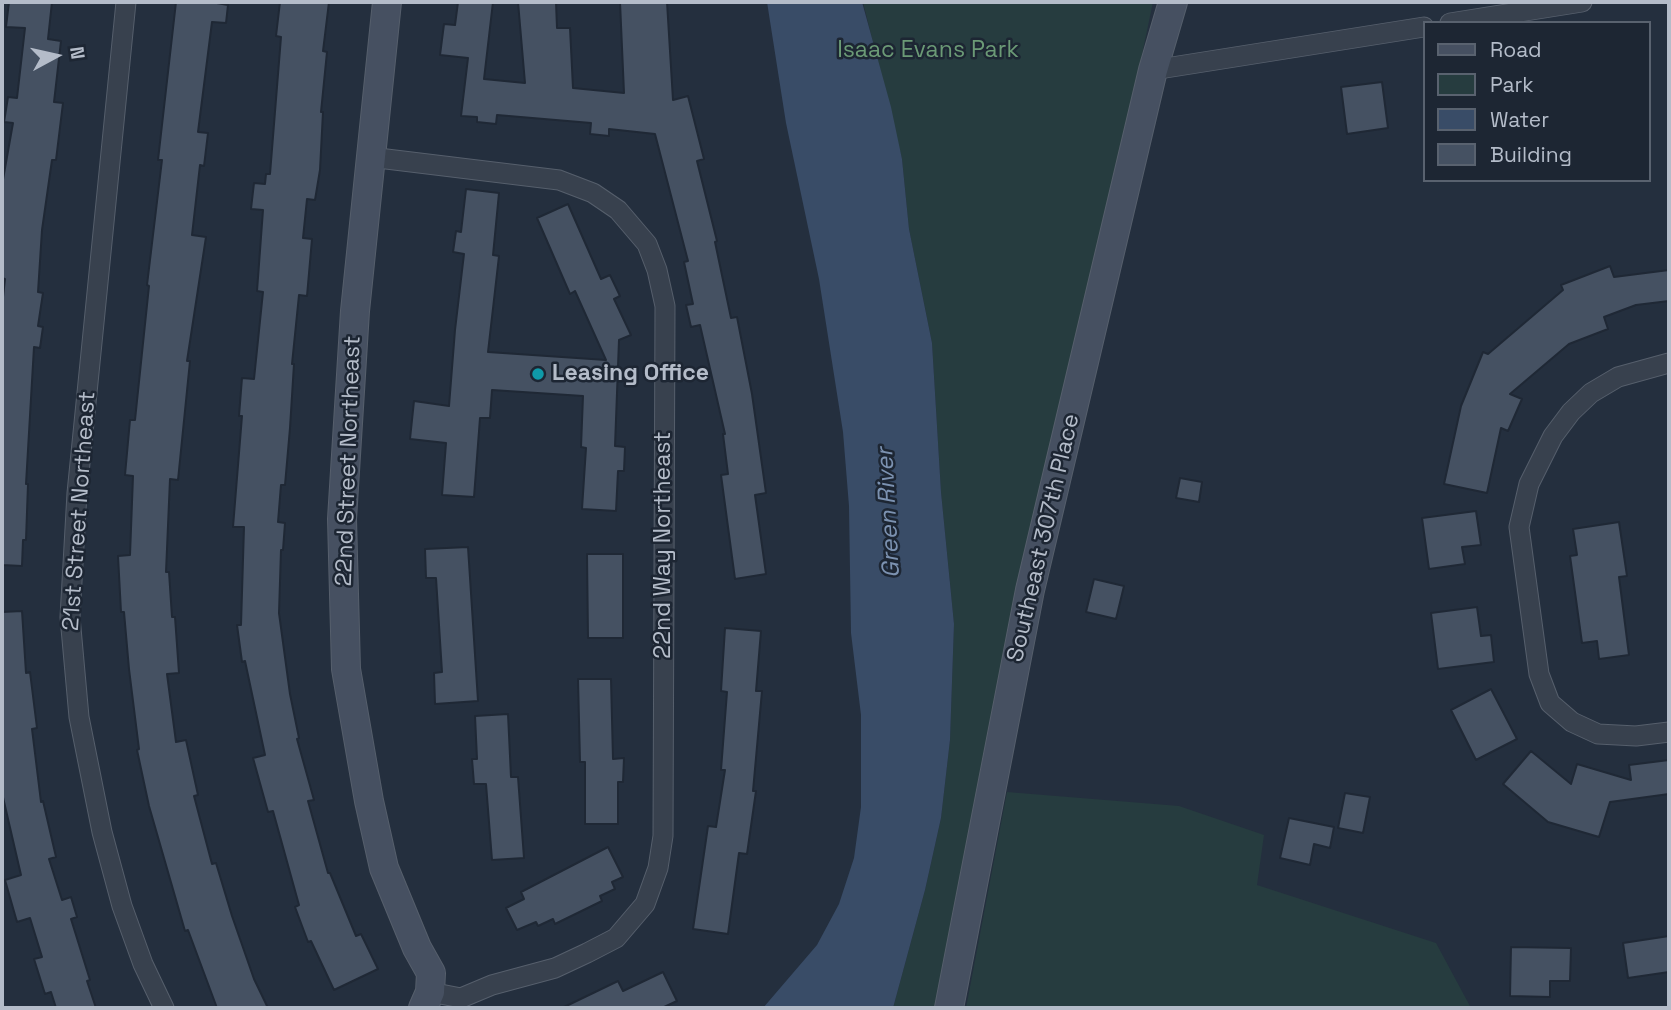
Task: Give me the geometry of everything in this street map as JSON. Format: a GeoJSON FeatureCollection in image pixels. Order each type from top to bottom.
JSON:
{"type":"FeatureCollection","features":[{"type":"Feature","properties":{"kind":"street","name":"21st Street Northeast"},"geometry":{"type":"LineString","coordinates":[[126,2],[77,493],[70,617],[79,717],[102,832],[122,906],[139,953],[164,1008]]}},
{"type":"Feature","properties":{"kind":"street","name":"22nd Street Northeast"},"geometry":{"type":"LineString","coordinates":[[387,2],[355,311],[342,519],[346,669],[384,868],[408,928],[431,973],[426,1000]]}},
{"type":"Feature","properties":{"kind":"street","name":"Southeast 307th Place"},"geometry":{"type":"LineString","coordinates":[[949,1008],[1030,590],[1153,70],[1173,2]]}},
{"type":"Feature","properties":{"kind":"street"},"geometry":{"type":"LineString","coordinates":[[1463,21],[1583,2]]}},
{"type":"Feature","properties":{"kind":"street"},"geometry":{"type":"LineString","coordinates":[[1153,70],[1422,27]]}},
{"type":"Feature","properties":{"kind":"street","name":"22nd Way Northeast"},"geometry":{"type":"LineString","coordinates":[[370,157],[559,180],[593,192],[618,210],[647,244],[657,270],[665,306],[663,836],[659,868],[645,904],[616,938],[555,968],[492,985],[461,998],[426,1000]]}},
{"type":"Feature","properties":{"kind":"street"},"geometry":{"type":"LineString","coordinates":[[1669,363],[1618,377],[1591,393],[1561,424],[1540,459],[1524,498],[1519,527],[1534,644],[1545,693],[1561,714],[1591,732],[1615,736],[1669,732]]}},
{"type":"Feature","properties":{"kind":"green space","name":"Isaac Evans Park"},"geometry":{"type":"Polygon","coordinates":[[[863,2],[1153,2],[943,1008],[893,1008],[925,890],[941,818],[950,740],[954,624],[941,492],[932,343],[909,229],[902,159],[863,2]]]}},
{"type":"Feature","properties":{"kind":"green space"},"geometry":{"type":"Polygon","coordinates":[[[1007,792],[1179,806],[1264,835],[1257,885],[1436,943],[1471,1008],[966,1008],[1007,792]]]}},
{"type":"Feature","properties":{"kind":"water","name":"Green River"},"geometry":{"type":"Polygon","coordinates":[[[767,2],[862,2],[891,107],[902,159],[909,229],[932,343],[941,492],[954,624],[950,740],[941,818],[925,890],[893,1008],[763,1008],[817,945],[839,904],[854,858],[861,807],[861,715],[851,633],[849,506],[843,432],[819,279],[786,123],[767,2]]]}},
{"type":"Feature","properties":{"kind":"building"},"geometry":{"type":"Polygon","coordinates":[[[9,2],[52,2],[48,39],[61,41],[54,102],[63,103],[56,160],[52,160],[42,230],[38,292],[43,293],[38,326],[43,327],[40,348],[34,347],[26,484],[26,540],[23,540],[22,566],[2,565],[2,306],[5,279],[2,278],[2,185],[13,123],[4,122],[8,97],[17,98],[25,28],[6,27],[9,2]]]}},
{"type":"Feature","properties":{"kind":"building"},"geometry":{"type":"Polygon","coordinates":[[[176,2],[228,5],[226,23],[212,22],[198,132],[208,133],[204,166],[200,165],[192,235],[206,237],[187,361],[190,361],[178,480],[170,479],[166,572],[169,572],[172,617],[175,617],[179,673],[167,674],[176,742],[186,740],[198,795],[194,796],[212,864],[216,863],[254,979],[268,1008],[217,1008],[188,930],[185,931],[149,806],[137,750],[124,612],[121,612],[118,556],[130,555],[133,476],[125,475],[130,420],[135,420],[162,160],[158,160],[176,2]]]}},
{"type":"Feature","properties":{"kind":"building"},"geometry":{"type":"Polygon","coordinates":[[[280,2],[329,2],[323,51],[327,52],[321,112],[320,170],[315,200],[307,199],[303,238],[312,239],[307,296],[299,295],[285,485],[281,485],[278,522],[285,523],[281,550],[279,613],[299,738],[297,739],[314,800],[308,801],[328,873],[356,936],[361,934],[378,969],[334,990],[311,941],[308,942],[295,907],[299,905],[273,811],[268,812],[253,758],[265,755],[245,661],[242,662],[237,625],[241,625],[244,527],[233,527],[242,416],[239,416],[242,378],[254,379],[263,292],[257,291],[263,210],[251,209],[254,183],[265,184],[266,174],[270,174],[281,37],[276,36],[280,2]]]}},
{"type":"Feature","properties":{"kind":"building"},"geometry":{"type":"Polygon","coordinates":[[[458,2],[493,2],[484,79],[525,83],[518,2],[556,2],[557,28],[570,28],[573,88],[624,93],[620,2],[667,2],[673,100],[688,96],[704,159],[697,161],[717,241],[715,242],[731,318],[737,317],[752,394],[766,493],[755,495],[766,574],[735,579],[721,475],[728,474],[725,434],[700,325],[691,327],[686,305],[693,304],[684,262],[688,261],[655,134],[609,129],[609,136],[590,134],[591,123],[497,115],[496,124],[477,122],[477,117],[461,116],[468,58],[440,55],[444,24],[455,25],[458,2]]]}},
{"type":"Feature","properties":{"kind":"building"},"geometry":{"type":"Polygon","coordinates":[[[1382,82],[1388,128],[1347,134],[1341,87],[1382,82]]]}},
{"type":"Feature","properties":{"kind":"building"},"geometry":{"type":"Polygon","coordinates":[[[466,189],[499,193],[493,255],[499,256],[488,352],[606,360],[575,291],[570,294],[537,218],[568,204],[601,279],[610,275],[620,296],[614,299],[631,335],[619,340],[615,446],[625,447],[624,471],[618,471],[616,511],[582,509],[586,448],[581,447],[583,396],[492,390],[490,418],[480,418],[474,497],[442,495],[446,443],[410,439],[414,401],[449,406],[464,254],[453,252],[456,231],[461,232],[466,189]]]}},
{"type":"Feature","properties":{"kind":"building"},"geometry":{"type":"Polygon","coordinates":[[[1610,266],[1614,277],[1669,270],[1669,301],[1636,305],[1604,317],[1608,329],[1569,344],[1510,394],[1522,399],[1508,431],[1501,428],[1487,493],[1444,484],[1461,406],[1483,352],[1488,354],[1563,290],[1561,285],[1610,266]]]}},
{"type":"Feature","properties":{"kind":"building"},"geometry":{"type":"Polygon","coordinates":[[[1180,478],[1202,482],[1199,502],[1176,498],[1180,478]]]}},
{"type":"Feature","properties":{"kind":"building"},"geometry":{"type":"Polygon","coordinates":[[[1476,511],[1481,545],[1462,547],[1465,564],[1429,569],[1422,518],[1476,511]]]}},
{"type":"Feature","properties":{"kind":"building"},"geometry":{"type":"Polygon","coordinates":[[[1619,522],[1627,576],[1619,577],[1629,655],[1599,659],[1597,641],[1582,643],[1570,556],[1577,555],[1573,529],[1619,522]]]}},
{"type":"Feature","properties":{"kind":"building"},"geometry":{"type":"Polygon","coordinates":[[[468,547],[478,701],[435,704],[434,673],[442,672],[436,578],[426,578],[425,549],[468,547]]]}},
{"type":"Feature","properties":{"kind":"building"},"geometry":{"type":"Polygon","coordinates":[[[587,554],[623,554],[623,638],[588,638],[587,554]]]}},
{"type":"Feature","properties":{"kind":"building"},"geometry":{"type":"Polygon","coordinates":[[[1094,579],[1124,586],[1116,619],[1086,612],[1094,579]]]}},
{"type":"Feature","properties":{"kind":"building"},"geometry":{"type":"Polygon","coordinates":[[[1477,607],[1481,636],[1491,635],[1494,662],[1438,669],[1431,613],[1477,607]]]}},
{"type":"Feature","properties":{"kind":"building"},"geometry":{"type":"Polygon","coordinates":[[[22,611],[26,673],[30,672],[37,728],[32,729],[41,802],[43,801],[56,857],[49,859],[62,900],[71,897],[77,917],[71,919],[96,1008],[56,1008],[51,992],[45,994],[34,959],[42,957],[30,918],[17,922],[5,880],[21,875],[2,793],[2,612],[22,611]]]}},
{"type":"Feature","properties":{"kind":"building"},"geometry":{"type":"Polygon","coordinates":[[[725,628],[761,631],[756,691],[762,691],[753,791],[756,791],[747,854],[739,853],[728,934],[693,929],[708,826],[716,827],[725,770],[721,770],[727,692],[721,691],[725,628]]]}},
{"type":"Feature","properties":{"kind":"building"},"geometry":{"type":"Polygon","coordinates":[[[578,679],[611,679],[613,759],[624,758],[623,782],[618,782],[618,824],[585,824],[585,762],[580,762],[578,679]]]}},
{"type":"Feature","properties":{"kind":"building"},"geometry":{"type":"Polygon","coordinates":[[[1491,689],[1517,739],[1476,760],[1451,710],[1491,689]]]}},
{"type":"Feature","properties":{"kind":"building"},"geometry":{"type":"Polygon","coordinates":[[[508,714],[511,777],[518,777],[524,858],[492,860],[486,784],[474,784],[472,759],[477,759],[475,716],[508,714]]]}},
{"type":"Feature","properties":{"kind":"building"},"geometry":{"type":"Polygon","coordinates":[[[1531,751],[1571,784],[1577,764],[1631,780],[1629,765],[1669,760],[1669,794],[1610,802],[1599,837],[1548,822],[1503,784],[1531,751]]]}},
{"type":"Feature","properties":{"kind":"building"},"geometry":{"type":"Polygon","coordinates":[[[1345,793],[1370,797],[1363,833],[1338,828],[1345,793]]]}},
{"type":"Feature","properties":{"kind":"building"},"geometry":{"type":"Polygon","coordinates":[[[1289,818],[1334,827],[1330,848],[1314,844],[1310,865],[1280,858],[1289,818]]]}},
{"type":"Feature","properties":{"kind":"building"},"geometry":{"type":"Polygon","coordinates":[[[608,847],[623,877],[612,882],[615,889],[600,896],[602,901],[555,924],[553,919],[538,926],[536,922],[517,930],[506,908],[524,899],[521,892],[608,847]]]}},
{"type":"Feature","properties":{"kind":"building"},"geometry":{"type":"Polygon","coordinates":[[[1669,936],[1669,972],[1628,978],[1623,943],[1669,936]]]}},
{"type":"Feature","properties":{"kind":"building"},"geometry":{"type":"Polygon","coordinates":[[[1511,947],[1571,948],[1570,981],[1550,981],[1550,997],[1510,996],[1511,947]]]}},
{"type":"Feature","properties":{"kind":"building"},"geometry":{"type":"Polygon","coordinates":[[[663,972],[677,1001],[662,1008],[562,1008],[618,981],[623,991],[663,972]]]}},
{"type":"Feature","properties":{"kind":"place","name":"Leasing Office"},"geometry":{"type":"Point","coordinates":[538,374]}}]}
